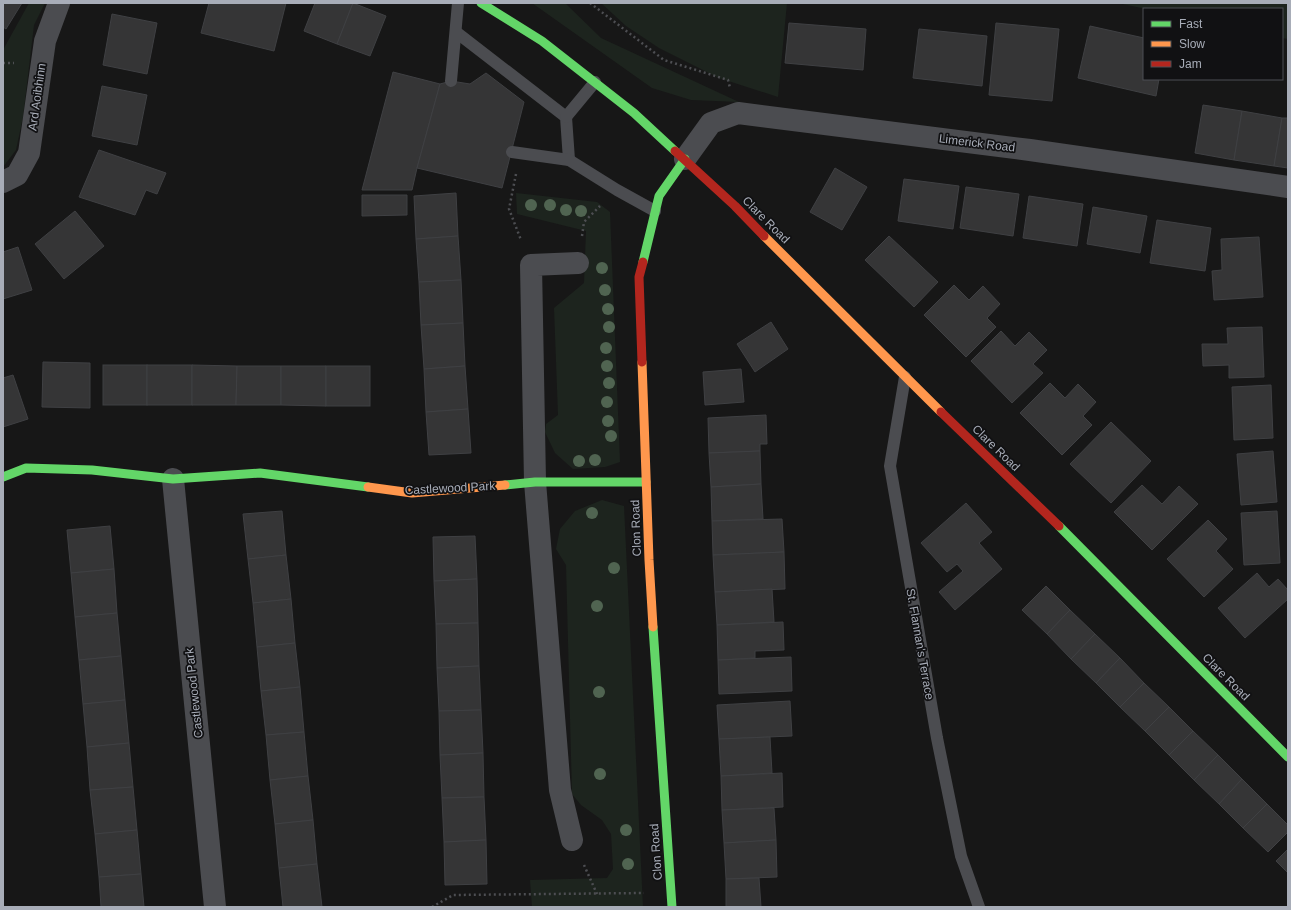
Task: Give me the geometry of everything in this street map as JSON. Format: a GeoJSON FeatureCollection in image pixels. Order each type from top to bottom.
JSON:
{"type":"FeatureCollection","features":[{"type":"Feature","properties":{"kind":"main road","name":"Clare Road"},"geometry":{"type":"LineString","coordinates":[[481,3],[542,41],[634,113],[685,159],[746,216],[905,377],[1071,538],[1288,757]]}},
{"type":"Feature","properties":{"kind":"main road","name":"Clon Road"},"geometry":{"type":"LineString","coordinates":[[672,907],[649,560],[639,277],[659,196],[685,159]]}},
{"type":"Feature","properties":{"kind":"main road","name":"Castlewood Park"},"geometry":{"type":"LineString","coordinates":[[3,477],[26,468],[92,470],[173,479],[260,473],[412,493],[535,482],[646,482]]}},
{"type":"Feature","properties":{"kind":"street","name":"Ard Aoibhinn"},"geometry":{"type":"LineString","coordinates":[[3,182],[17,175],[29,153],[45,41],[59,3]]}},
{"type":"Feature","properties":{"kind":"street","name":"Limerick Road"},"geometry":{"type":"LineString","coordinates":[[685,159],[711,123],[738,113],[1030,150],[1288,187]]}},
{"type":"Feature","properties":{"kind":"street"},"geometry":{"type":"LineString","coordinates":[[572,840],[560,790],[535,482],[531,265],[578,263]]}},
{"type":"Feature","properties":{"kind":"street","name":"Castlewood Park"},"geometry":{"type":"LineString","coordinates":[[173,479],[215,907]]}},
{"type":"Feature","properties":{"kind":"lane"},"geometry":{"type":"LineString","coordinates":[[451,81],[458,3]]}},
{"type":"Feature","properties":{"kind":"lane"},"geometry":{"type":"LineString","coordinates":[[456,32],[566,117]]}},
{"type":"Feature","properties":{"kind":"lane"},"geometry":{"type":"LineString","coordinates":[[569,160],[566,117],[595,82]]}},
{"type":"Feature","properties":{"kind":"lane"},"geometry":{"type":"LineString","coordinates":[[516,152],[569,160],[617,190],[655,211]]}},
{"type":"Feature","properties":{"kind":"lane","name":"St. Flannan's Terrace"},"geometry":{"type":"LineString","coordinates":[[905,377],[890,466],[937,738],[961,856],[980,907]]}},
{"type":"Feature","properties":{"kind":"path"},"geometry":{"type":"LineString","coordinates":[[590,3],[664,60],[728,80],[738,113]]}},
{"type":"Feature","properties":{"kind":"path"},"geometry":{"type":"LineString","coordinates":[[516,152],[509,209],[531,265]]}},
{"type":"Feature","properties":{"kind":"path"},"geometry":{"type":"LineString","coordinates":[[578,263],[584,222],[617,190]]}},
{"type":"Feature","properties":{"kind":"path"},"geometry":{"type":"LineString","coordinates":[[572,840],[597,894]]}},
{"type":"Feature","properties":{"kind":"path"},"geometry":{"type":"LineString","coordinates":[[432,907],[453,895],[671,893]]}},
{"type":"Feature","properties":{"kind":"shaded area"},"geometry":{"type":"Polygon","coordinates":[[[29,3],[45,3],[34,25],[23,117],[16,150],[3,167],[3,50],[29,3]]]}},
{"type":"Feature","properties":{"kind":"shaded area"},"geometry":{"type":"Polygon","coordinates":[[[532,3],[565,3],[601,38],[739,102],[691,100],[652,88],[532,3]]]}},
{"type":"Feature","properties":{"kind":"shaded area"},"geometry":{"type":"Polygon","coordinates":[[[601,3],[787,3],[778,97],[719,78],[659,48],[626,26],[601,3]]]}},
{"type":"Feature","properties":{"kind":"shaded area"},"geometry":{"type":"Polygon","coordinates":[[[1118,3],[1288,3],[1288,39],[1283,38],[1283,8],[1143,8],[1118,3]]]}},
{"type":"Feature","properties":{"kind":"shaded area"},"geometry":{"type":"Polygon","coordinates":[[[516,193],[597,202],[610,212],[620,462],[605,467],[573,469],[555,453],[545,432],[546,424],[558,415],[554,308],[584,283],[586,231],[517,214],[516,193]]]}},
{"type":"Feature","properties":{"kind":"shaded area"},"geometry":{"type":"Polygon","coordinates":[[[602,500],[624,506],[643,907],[532,907],[530,880],[607,878],[613,869],[611,834],[602,820],[581,805],[572,794],[566,565],[556,549],[560,529],[575,511],[602,500]]]}},
{"type":"Feature","properties":{"kind":"building"},"geometry":{"type":"Polygon","coordinates":[[[3,3],[22,3],[6,29],[3,27],[3,3]]]}},
{"type":"Feature","properties":{"kind":"building"},"geometry":{"type":"Polygon","coordinates":[[[209,3],[286,3],[274,51],[201,33],[209,3]]]}},
{"type":"Feature","properties":{"kind":"building"},"geometry":{"type":"Polygon","coordinates":[[[315,3],[353,3],[337,44],[304,31],[315,3]]]}},
{"type":"Feature","properties":{"kind":"building"},"geometry":{"type":"Polygon","coordinates":[[[353,3],[386,16],[370,56],[337,44],[353,3]]]}},
{"type":"Feature","properties":{"kind":"building"},"geometry":{"type":"Polygon","coordinates":[[[112,14],[157,23],[147,74],[103,65],[112,14]]]}},
{"type":"Feature","properties":{"kind":"building"},"geometry":{"type":"Polygon","coordinates":[[[789,23],[866,29],[863,70],[785,63],[789,23]]]}},
{"type":"Feature","properties":{"kind":"building"},"geometry":{"type":"Polygon","coordinates":[[[996,23],[1059,29],[1052,101],[989,95],[996,23]]]}},
{"type":"Feature","properties":{"kind":"building"},"geometry":{"type":"Polygon","coordinates":[[[1090,26],[1143,38],[1143,80],[1159,80],[1156,96],[1078,78],[1090,26]]]}},
{"type":"Feature","properties":{"kind":"building"},"geometry":{"type":"Polygon","coordinates":[[[919,29],[987,36],[982,86],[913,78],[919,29]]]}},
{"type":"Feature","properties":{"kind":"building"},"geometry":{"type":"Polygon","coordinates":[[[393,72],[440,84],[412,190],[362,190],[393,72]]]}},
{"type":"Feature","properties":{"kind":"building"},"geometry":{"type":"Polygon","coordinates":[[[486,73],[524,102],[502,188],[417,168],[440,84],[451,81],[470,84],[486,73]]]}},
{"type":"Feature","properties":{"kind":"building"},"geometry":{"type":"Polygon","coordinates":[[[102,86],[147,95],[137,145],[92,136],[102,86]]]}},
{"type":"Feature","properties":{"kind":"building"},"geometry":{"type":"Polygon","coordinates":[[[1203,105],[1242,111],[1234,160],[1195,153],[1203,105]]]}},
{"type":"Feature","properties":{"kind":"building"},"geometry":{"type":"Polygon","coordinates":[[[1242,111],[1282,118],[1274,166],[1234,160],[1242,111]]]}},
{"type":"Feature","properties":{"kind":"building"},"geometry":{"type":"Polygon","coordinates":[[[1282,118],[1288,118],[1288,168],[1274,166],[1282,118]]]}},
{"type":"Feature","properties":{"kind":"building"},"geometry":{"type":"Polygon","coordinates":[[[99,150],[166,173],[157,194],[146,190],[135,215],[79,197],[99,150]]]}},
{"type":"Feature","properties":{"kind":"building"},"geometry":{"type":"Polygon","coordinates":[[[835,168],[867,187],[842,230],[810,212],[835,168]]]}},
{"type":"Feature","properties":{"kind":"building"},"geometry":{"type":"Polygon","coordinates":[[[904,179],[959,186],[953,229],[898,221],[904,179]]]}},
{"type":"Feature","properties":{"kind":"building"},"geometry":{"type":"Polygon","coordinates":[[[966,187],[1019,194],[1013,236],[960,228],[966,187]]]}},
{"type":"Feature","properties":{"kind":"building"},"geometry":{"type":"Polygon","coordinates":[[[456,193],[458,236],[416,239],[414,196],[456,193]]]}},
{"type":"Feature","properties":{"kind":"building"},"geometry":{"type":"Polygon","coordinates":[[[362,195],[407,195],[407,215],[362,216],[362,195]]]}},
{"type":"Feature","properties":{"kind":"building"},"geometry":{"type":"Polygon","coordinates":[[[1029,196],[1083,204],[1077,246],[1023,238],[1029,196]]]}},
{"type":"Feature","properties":{"kind":"building"},"geometry":{"type":"Polygon","coordinates":[[[1093,207],[1147,216],[1140,253],[1087,244],[1093,207]]]}},
{"type":"Feature","properties":{"kind":"building"},"geometry":{"type":"Polygon","coordinates":[[[75,211],[104,246],[64,279],[35,244],[75,211]]]}},
{"type":"Feature","properties":{"kind":"building"},"geometry":{"type":"Polygon","coordinates":[[[1157,220],[1211,228],[1205,271],[1150,263],[1157,220]]]}},
{"type":"Feature","properties":{"kind":"building"},"geometry":{"type":"Polygon","coordinates":[[[458,236],[461,280],[419,282],[416,239],[458,236]]]}},
{"type":"Feature","properties":{"kind":"building"},"geometry":{"type":"Polygon","coordinates":[[[889,236],[938,282],[914,307],[865,260],[889,236]]]}},
{"type":"Feature","properties":{"kind":"building"},"geometry":{"type":"Polygon","coordinates":[[[1259,237],[1263,297],[1214,300],[1212,271],[1222,270],[1221,239],[1259,237]]]}},
{"type":"Feature","properties":{"kind":"building"},"geometry":{"type":"Polygon","coordinates":[[[18,247],[32,290],[3,299],[3,252],[18,247]]]}},
{"type":"Feature","properties":{"kind":"building"},"geometry":{"type":"Polygon","coordinates":[[[461,280],[463,323],[421,325],[419,282],[461,280]]]}},
{"type":"Feature","properties":{"kind":"building"},"geometry":{"type":"Polygon","coordinates":[[[954,285],[969,300],[983,286],[1000,304],[987,318],[996,327],[966,357],[924,315],[954,285]]]}},
{"type":"Feature","properties":{"kind":"building"},"geometry":{"type":"Polygon","coordinates":[[[771,322],[788,349],[755,372],[737,344],[771,322]]]}},
{"type":"Feature","properties":{"kind":"building"},"geometry":{"type":"Polygon","coordinates":[[[463,323],[465,366],[424,369],[421,325],[463,323]]]}},
{"type":"Feature","properties":{"kind":"building"},"geometry":{"type":"Polygon","coordinates":[[[1262,327],[1264,377],[1229,378],[1229,365],[1203,366],[1202,344],[1228,344],[1227,328],[1262,327]]]}},
{"type":"Feature","properties":{"kind":"building"},"geometry":{"type":"Polygon","coordinates":[[[1001,331],[1015,346],[1029,332],[1047,350],[1033,364],[1043,373],[1012,403],[971,361],[1001,331]]]}},
{"type":"Feature","properties":{"kind":"building"},"geometry":{"type":"Polygon","coordinates":[[[43,362],[90,363],[90,408],[42,407],[43,362]]]}},
{"type":"Feature","properties":{"kind":"building"},"geometry":{"type":"Polygon","coordinates":[[[103,365],[147,365],[147,405],[103,405],[103,365]]]}},
{"type":"Feature","properties":{"kind":"building"},"geometry":{"type":"Polygon","coordinates":[[[147,365],[192,365],[192,405],[147,405],[147,365]]]}},
{"type":"Feature","properties":{"kind":"building"},"geometry":{"type":"Polygon","coordinates":[[[192,365],[237,366],[236,405],[192,405],[192,365]]]}},
{"type":"Feature","properties":{"kind":"building"},"geometry":{"type":"Polygon","coordinates":[[[237,366],[281,366],[281,405],[236,405],[237,366]]]}},
{"type":"Feature","properties":{"kind":"building"},"geometry":{"type":"Polygon","coordinates":[[[281,366],[326,366],[326,406],[281,405],[281,366]]]}},
{"type":"Feature","properties":{"kind":"building"},"geometry":{"type":"Polygon","coordinates":[[[326,366],[370,366],[370,406],[326,406],[326,366]]]}},
{"type":"Feature","properties":{"kind":"building"},"geometry":{"type":"Polygon","coordinates":[[[465,366],[468,409],[426,412],[424,369],[465,366]]]}},
{"type":"Feature","properties":{"kind":"building"},"geometry":{"type":"Polygon","coordinates":[[[741,369],[744,402],[705,405],[703,372],[741,369]]]}},
{"type":"Feature","properties":{"kind":"building"},"geometry":{"type":"Polygon","coordinates":[[[13,375],[28,419],[3,427],[3,378],[13,375]]]}},
{"type":"Feature","properties":{"kind":"building"},"geometry":{"type":"Polygon","coordinates":[[[1050,383],[1065,398],[1078,384],[1096,402],[1083,416],[1092,425],[1062,455],[1020,413],[1050,383]]]}},
{"type":"Feature","properties":{"kind":"building"},"geometry":{"type":"Polygon","coordinates":[[[1271,385],[1273,438],[1234,440],[1232,387],[1271,385]]]}},
{"type":"Feature","properties":{"kind":"building"},"geometry":{"type":"Polygon","coordinates":[[[468,409],[471,453],[429,455],[426,412],[468,409]]]}},
{"type":"Feature","properties":{"kind":"building"},"geometry":{"type":"Polygon","coordinates":[[[766,415],[767,444],[760,444],[760,451],[709,453],[708,418],[766,415]]]}},
{"type":"Feature","properties":{"kind":"building"},"geometry":{"type":"Polygon","coordinates":[[[1111,422],[1151,461],[1111,503],[1070,464],[1111,422]]]}},
{"type":"Feature","properties":{"kind":"building"},"geometry":{"type":"Polygon","coordinates":[[[760,451],[761,484],[711,487],[709,453],[760,451]]]}},
{"type":"Feature","properties":{"kind":"building"},"geometry":{"type":"Polygon","coordinates":[[[1273,451],[1277,502],[1241,505],[1237,454],[1273,451]]]}},
{"type":"Feature","properties":{"kind":"building"},"geometry":{"type":"Polygon","coordinates":[[[761,484],[763,519],[712,521],[711,487],[761,484]]]}},
{"type":"Feature","properties":{"kind":"building"},"geometry":{"type":"Polygon","coordinates":[[[1142,485],[1162,504],[1179,486],[1198,504],[1152,550],[1114,512],[1142,485]]]}},
{"type":"Feature","properties":{"kind":"building"},"geometry":{"type":"Polygon","coordinates":[[[966,503],[992,532],[979,543],[1002,569],[955,610],[939,592],[963,571],[957,564],[947,572],[921,543],[966,503]]]}},
{"type":"Feature","properties":{"kind":"building"},"geometry":{"type":"Polygon","coordinates":[[[282,511],[286,555],[248,559],[243,514],[282,511]]]}},
{"type":"Feature","properties":{"kind":"building"},"geometry":{"type":"Polygon","coordinates":[[[1277,511],[1280,563],[1244,565],[1241,513],[1277,511]]]}},
{"type":"Feature","properties":{"kind":"building"},"geometry":{"type":"Polygon","coordinates":[[[782,519],[784,552],[713,555],[712,521],[782,519]]]}},
{"type":"Feature","properties":{"kind":"building"},"geometry":{"type":"Polygon","coordinates":[[[1208,520],[1227,539],[1216,551],[1233,569],[1204,597],[1167,559],[1208,520]]]}},
{"type":"Feature","properties":{"kind":"building"},"geometry":{"type":"Polygon","coordinates":[[[110,526],[114,569],[71,573],[67,530],[110,526]]]}},
{"type":"Feature","properties":{"kind":"building"},"geometry":{"type":"Polygon","coordinates":[[[475,536],[477,579],[434,581],[433,537],[475,536]]]}},
{"type":"Feature","properties":{"kind":"building"},"geometry":{"type":"Polygon","coordinates":[[[784,552],[785,589],[715,592],[713,555],[784,552]]]}},
{"type":"Feature","properties":{"kind":"building"},"geometry":{"type":"Polygon","coordinates":[[[286,555],[291,599],[253,603],[248,559],[286,555]]]}},
{"type":"Feature","properties":{"kind":"building"},"geometry":{"type":"Polygon","coordinates":[[[114,569],[117,613],[75,617],[71,573],[114,569]]]}},
{"type":"Feature","properties":{"kind":"building"},"geometry":{"type":"Polygon","coordinates":[[[1257,573],[1269,587],[1278,579],[1288,590],[1288,599],[1245,638],[1218,608],[1257,573]]]}},
{"type":"Feature","properties":{"kind":"building"},"geometry":{"type":"Polygon","coordinates":[[[477,579],[478,623],[436,624],[434,581],[477,579]]]}},
{"type":"Feature","properties":{"kind":"building"},"geometry":{"type":"Polygon","coordinates":[[[1046,586],[1070,610],[1047,634],[1022,610],[1046,586]]]}},
{"type":"Feature","properties":{"kind":"building"},"geometry":{"type":"Polygon","coordinates":[[[772,589],[774,622],[717,625],[715,592],[772,589]]]}},
{"type":"Feature","properties":{"kind":"building"},"geometry":{"type":"Polygon","coordinates":[[[291,599],[295,643],[257,647],[253,603],[291,599]]]}},
{"type":"Feature","properties":{"kind":"building"},"geometry":{"type":"Polygon","coordinates":[[[1070,610],[1095,634],[1071,659],[1047,634],[1070,610]]]}},
{"type":"Feature","properties":{"kind":"building"},"geometry":{"type":"Polygon","coordinates":[[[117,613],[121,656],[79,660],[75,617],[117,613]]]}},
{"type":"Feature","properties":{"kind":"building"},"geometry":{"type":"Polygon","coordinates":[[[783,622],[784,650],[755,651],[755,658],[718,660],[717,625],[783,622]]]}},
{"type":"Feature","properties":{"kind":"building"},"geometry":{"type":"Polygon","coordinates":[[[478,623],[479,666],[437,668],[436,624],[478,623]]]}},
{"type":"Feature","properties":{"kind":"building"},"geometry":{"type":"Polygon","coordinates":[[[1095,634],[1120,658],[1096,683],[1071,659],[1095,634]]]}},
{"type":"Feature","properties":{"kind":"building"},"geometry":{"type":"Polygon","coordinates":[[[295,643],[300,687],[261,691],[257,647],[295,643]]]}},
{"type":"Feature","properties":{"kind":"building"},"geometry":{"type":"Polygon","coordinates":[[[121,656],[125,700],[83,704],[79,660],[121,656]]]}},
{"type":"Feature","properties":{"kind":"building"},"geometry":{"type":"Polygon","coordinates":[[[791,657],[792,691],[719,694],[718,660],[791,657]]]}},
{"type":"Feature","properties":{"kind":"building"},"geometry":{"type":"Polygon","coordinates":[[[1120,658],[1144,683],[1120,707],[1096,683],[1120,658]]]}},
{"type":"Feature","properties":{"kind":"building"},"geometry":{"type":"Polygon","coordinates":[[[479,666],[481,710],[439,711],[437,668],[479,666]]]}},
{"type":"Feature","properties":{"kind":"building"},"geometry":{"type":"Polygon","coordinates":[[[1144,683],[1169,707],[1145,731],[1120,707],[1144,683]]]}},
{"type":"Feature","properties":{"kind":"building"},"geometry":{"type":"Polygon","coordinates":[[[300,687],[304,732],[266,735],[261,691],[300,687]]]}},
{"type":"Feature","properties":{"kind":"building"},"geometry":{"type":"Polygon","coordinates":[[[125,700],[129,743],[87,747],[83,704],[125,700]]]}},
{"type":"Feature","properties":{"kind":"building"},"geometry":{"type":"Polygon","coordinates":[[[790,701],[792,736],[719,739],[717,705],[790,701]]]}},
{"type":"Feature","properties":{"kind":"building"},"geometry":{"type":"Polygon","coordinates":[[[1169,707],[1193,731],[1169,755],[1145,731],[1169,707]]]}},
{"type":"Feature","properties":{"kind":"building"},"geometry":{"type":"Polygon","coordinates":[[[481,710],[483,753],[440,755],[439,711],[481,710]]]}},
{"type":"Feature","properties":{"kind":"building"},"geometry":{"type":"Polygon","coordinates":[[[1193,731],[1218,755],[1194,780],[1169,755],[1193,731]]]}},
{"type":"Feature","properties":{"kind":"building"},"geometry":{"type":"Polygon","coordinates":[[[304,732],[308,776],[270,780],[266,735],[304,732]]]}},
{"type":"Feature","properties":{"kind":"building"},"geometry":{"type":"Polygon","coordinates":[[[770,737],[772,773],[721,776],[719,739],[770,737]]]}},
{"type":"Feature","properties":{"kind":"building"},"geometry":{"type":"Polygon","coordinates":[[[129,743],[133,787],[90,790],[87,747],[129,743]]]}},
{"type":"Feature","properties":{"kind":"building"},"geometry":{"type":"Polygon","coordinates":[[[483,753],[484,797],[442,798],[440,755],[483,753]]]}},
{"type":"Feature","properties":{"kind":"building"},"geometry":{"type":"Polygon","coordinates":[[[1218,755],[1242,779],[1219,804],[1194,780],[1218,755]]]}},
{"type":"Feature","properties":{"kind":"building"},"geometry":{"type":"Polygon","coordinates":[[[782,773],[783,807],[722,810],[721,776],[782,773]]]}},
{"type":"Feature","properties":{"kind":"building"},"geometry":{"type":"Polygon","coordinates":[[[308,776],[313,820],[275,824],[270,780],[308,776]]]}},
{"type":"Feature","properties":{"kind":"building"},"geometry":{"type":"Polygon","coordinates":[[[1242,779],[1267,804],[1243,828],[1219,804],[1242,779]]]}},
{"type":"Feature","properties":{"kind":"building"},"geometry":{"type":"Polygon","coordinates":[[[133,787],[137,830],[95,834],[90,790],[133,787]]]}},
{"type":"Feature","properties":{"kind":"building"},"geometry":{"type":"Polygon","coordinates":[[[484,797],[486,840],[444,842],[442,798],[484,797]]]}},
{"type":"Feature","properties":{"kind":"building"},"geometry":{"type":"Polygon","coordinates":[[[1267,804],[1288,825],[1288,832],[1268,852],[1243,828],[1267,804]]]}},
{"type":"Feature","properties":{"kind":"building"},"geometry":{"type":"Polygon","coordinates":[[[774,808],[776,840],[724,843],[722,810],[774,808]]]}},
{"type":"Feature","properties":{"kind":"building"},"geometry":{"type":"Polygon","coordinates":[[[313,820],[317,864],[279,868],[275,824],[313,820]]]}},
{"type":"Feature","properties":{"kind":"building"},"geometry":{"type":"Polygon","coordinates":[[[137,830],[141,874],[99,877],[95,834],[137,830]]]}},
{"type":"Feature","properties":{"kind":"building"},"geometry":{"type":"Polygon","coordinates":[[[486,840],[487,884],[445,885],[444,842],[486,840]]]}},
{"type":"Feature","properties":{"kind":"building"},"geometry":{"type":"Polygon","coordinates":[[[776,840],[777,877],[726,879],[724,843],[776,840]]]}},
{"type":"Feature","properties":{"kind":"building"},"geometry":{"type":"Polygon","coordinates":[[[1288,849],[1288,873],[1276,861],[1288,849]]]}},
{"type":"Feature","properties":{"kind":"building"},"geometry":{"type":"Polygon","coordinates":[[[317,864],[322,907],[283,907],[279,868],[317,864]]]}},
{"type":"Feature","properties":{"kind":"building"},"geometry":{"type":"Polygon","coordinates":[[[141,874],[144,907],[101,907],[99,877],[141,874]]]}},
{"type":"Feature","properties":{"kind":"building"},"geometry":{"type":"Polygon","coordinates":[[[759,878],[761,907],[726,907],[726,879],[759,878]]]}},
{"type":"Feature","properties":{"kind":"traffic: fast"},"geometry":{"type":"LineString","coordinates":[[481,3],[542,41],[634,113],[675,151]]}},
{"type":"Feature","properties":{"kind":"traffic: fast"},"geometry":{"type":"LineString","coordinates":[[643,262],[659,196],[685,159]]}},
{"type":"Feature","properties":{"kind":"traffic: fast"},"geometry":{"type":"LineString","coordinates":[[3,477],[26,468],[92,470],[173,479],[260,473],[368,487]]}},
{"type":"Feature","properties":{"kind":"traffic: fast"},"geometry":{"type":"LineString","coordinates":[[505,485],[535,482],[646,482]]}},
{"type":"Feature","properties":{"kind":"traffic: fast"},"geometry":{"type":"LineString","coordinates":[[1059,526],[1288,757]]}},
{"type":"Feature","properties":{"kind":"traffic: fast"},"geometry":{"type":"LineString","coordinates":[[653,627],[672,907]]}},
{"type":"Feature","properties":{"kind":"traffic: slow"},"geometry":{"type":"LineString","coordinates":[[764,236],[941,412]]}},
{"type":"Feature","properties":{"kind":"traffic: slow"},"geometry":{"type":"LineString","coordinates":[[642,362],[649,560],[653,627]]}},
{"type":"Feature","properties":{"kind":"traffic: slow"},"geometry":{"type":"LineString","coordinates":[[368,487],[412,493],[505,485]]}},
{"type":"Feature","properties":{"kind":"traffic: jam"},"geometry":{"type":"LineString","coordinates":[[675,151],[735,206],[764,236]]}},
{"type":"Feature","properties":{"kind":"traffic: jam"},"geometry":{"type":"LineString","coordinates":[[642,362],[639,277],[643,262]]}},
{"type":"Feature","properties":{"kind":"traffic: jam"},"geometry":{"type":"LineString","coordinates":[[941,412],[1059,526]]}}]}
